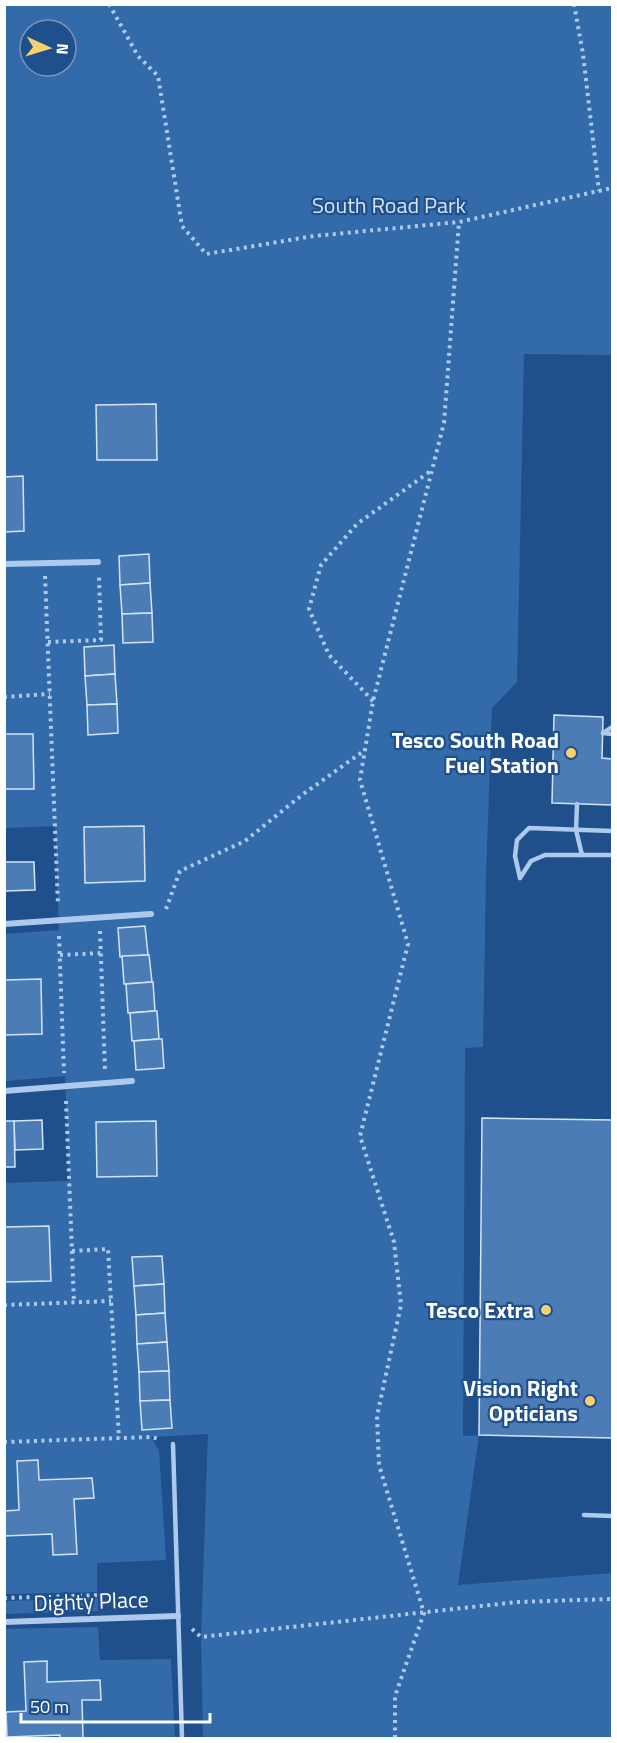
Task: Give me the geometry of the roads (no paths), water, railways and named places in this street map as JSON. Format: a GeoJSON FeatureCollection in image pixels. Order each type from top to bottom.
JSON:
{"type":"FeatureCollection","features":[{"type":"Feature","properties":{"kind":"street"},"geometry":{"type":"LineString","coordinates":[[4,564],[98,562]]}},
{"type":"Feature","properties":{"kind":"street"},"geometry":{"type":"LineString","coordinates":[[4,924],[151,914]]}},
{"type":"Feature","properties":{"kind":"street"},"geometry":{"type":"LineString","coordinates":[[4,1091],[132,1081]]}},
{"type":"Feature","properties":{"kind":"street","name":"Dighty Place"},"geometry":{"type":"LineString","coordinates":[[4,1622],[178,1616]]}},
{"type":"Feature","properties":{"kind":"lane"},"geometry":{"type":"LineString","coordinates":[[612,727],[603,733],[612,734]]}},
{"type":"Feature","properties":{"kind":"lane"},"geometry":{"type":"LineString","coordinates":[[577,804],[576,830],[582,855]]}},
{"type":"Feature","properties":{"kind":"lane"},"geometry":{"type":"LineString","coordinates":[[612,831],[529,828],[517,840],[515,856],[520,878],[531,861],[545,855],[612,855]]}},
{"type":"Feature","properties":{"kind":"lane"},"geometry":{"type":"LineString","coordinates":[[173,1444],[182,1738]]}},
{"type":"Feature","properties":{"kind":"lane"},"geometry":{"type":"LineString","coordinates":[[584,1515],[612,1516]]}},
{"type":"Feature","properties":{"kind":"place","name":"Tesco South Road Fuel Station"},"geometry":{"type":"Point","coordinates":[571,753]}},
{"type":"Feature","properties":{"kind":"place","name":"Tesco Extra"},"geometry":{"type":"Point","coordinates":[546,1310]}},
{"type":"Feature","properties":{"kind":"place","name":"Vision Right Opticians"},"geometry":{"type":"Point","coordinates":[590,1401]}},
{"type":"Feature","properties":{"kind":"park label","name":"South Road Park"},"geometry":{"type":"Point","coordinates":[389,205]}}]}
